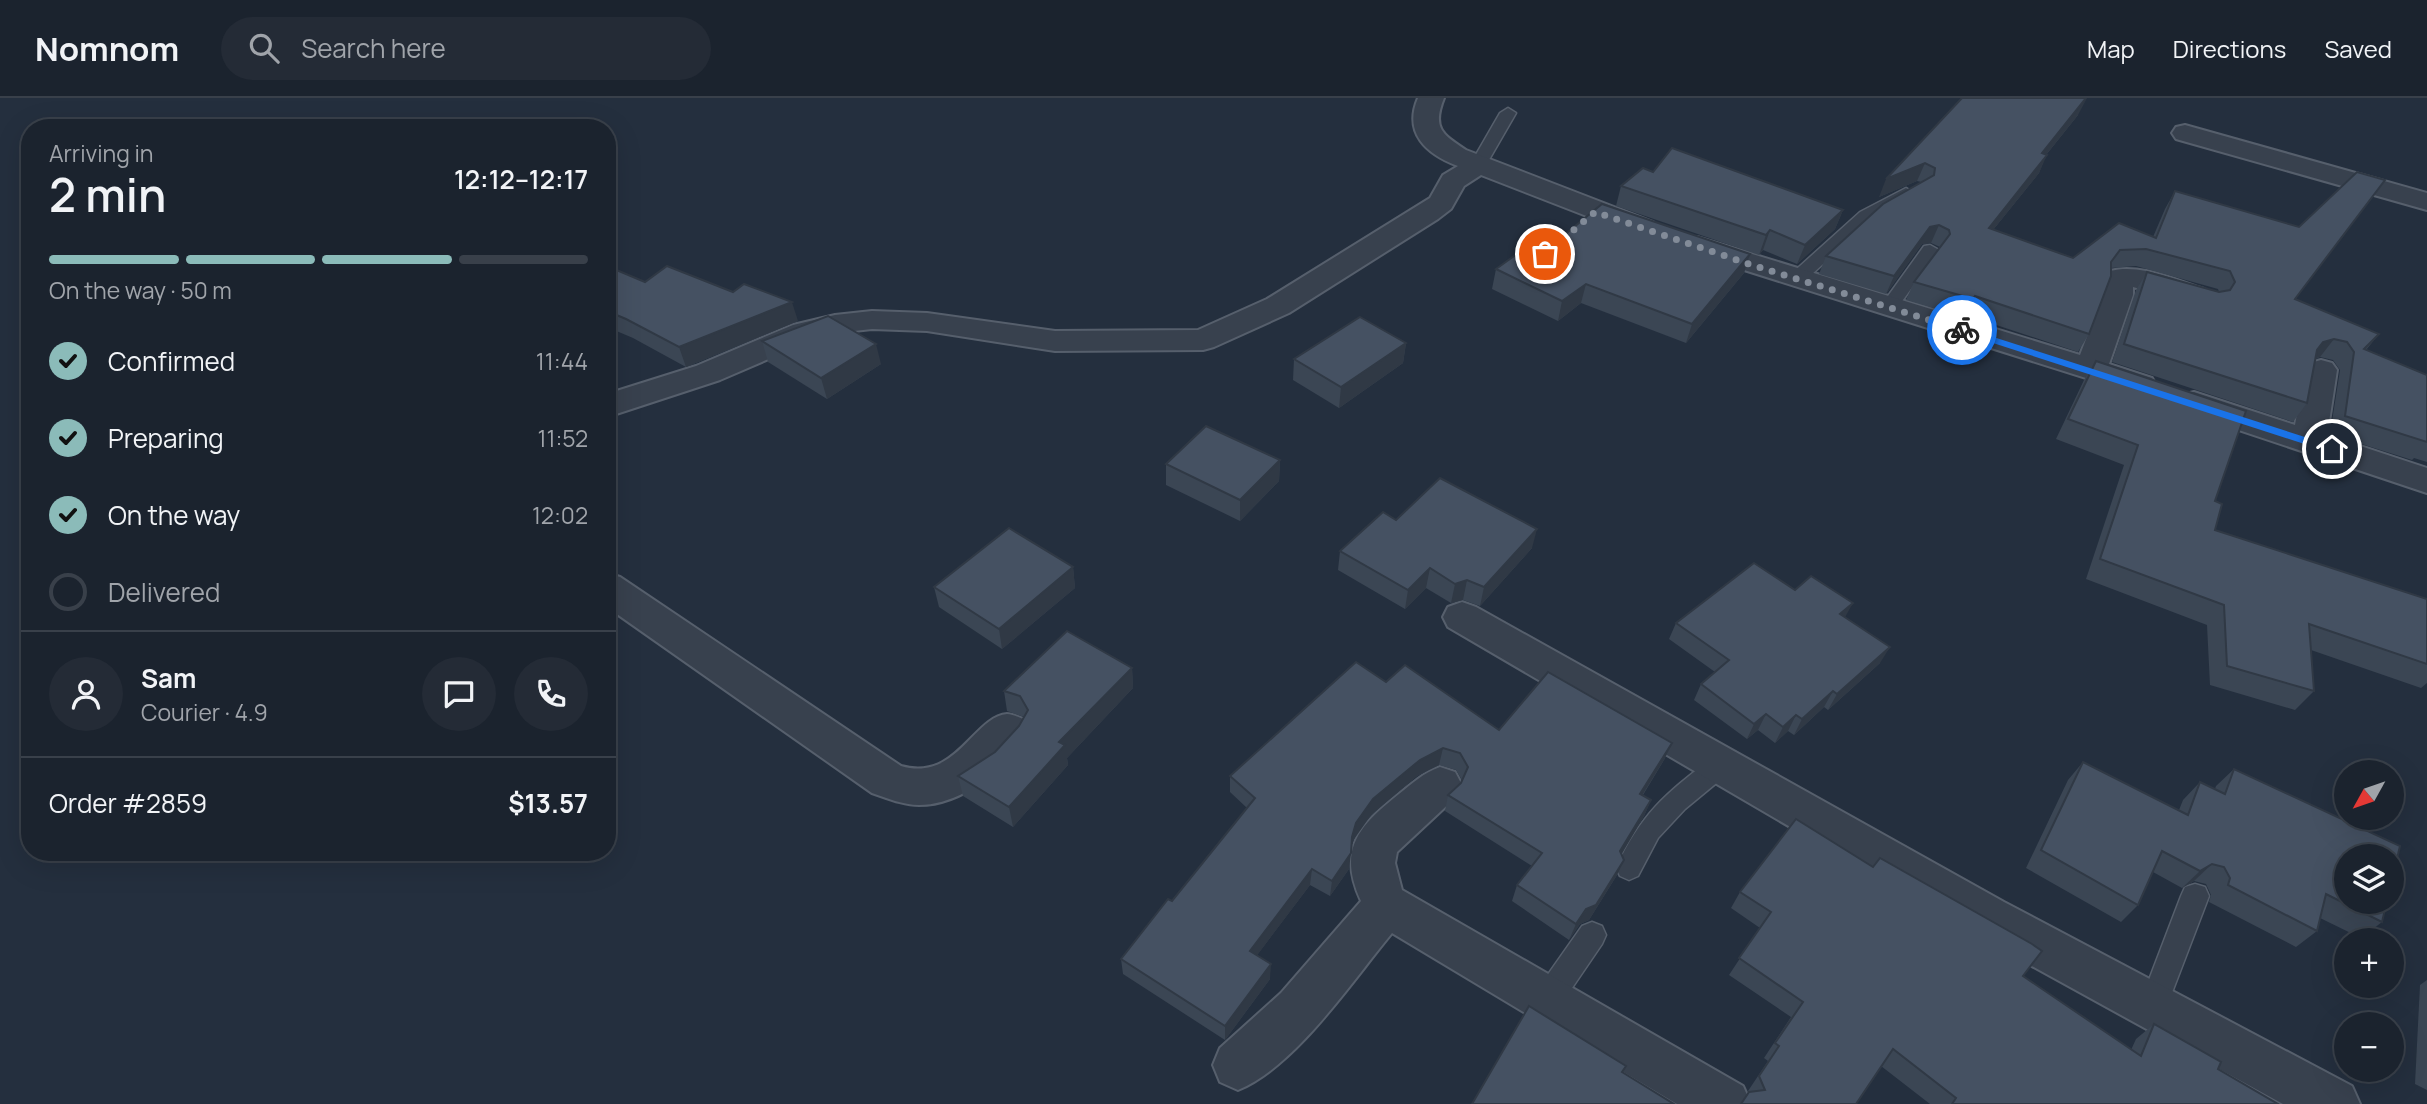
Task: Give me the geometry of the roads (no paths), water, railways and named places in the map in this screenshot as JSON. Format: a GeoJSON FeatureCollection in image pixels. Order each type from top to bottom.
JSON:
{"type":"FeatureCollection","features":[{"type":"Feature","properties":{"kind":"street"},"geometry":{"type":"LineString","coordinates":[[1431,98],[1425,109],[1424,125],[1432,139],[1456,156],[1591,216],[2091,369],[2427,481]]}},
{"type":"Feature","properties":{"kind":"street"},"geometry":{"type":"LineString","coordinates":[[2185,133],[2427,202]]}},
{"type":"Feature","properties":{"kind":"street"},"geometry":{"type":"LineString","coordinates":[[616,403],[708,373],[804,332],[835,324],[873,320],[927,322],[1055,341],[1203,340],[1278,306],[1428,213],[1441,203],[1453,181],[1478,165]]}},
{"type":"Feature","properties":{"kind":"street"},"geometry":{"type":"LineString","coordinates":[[2091,369],[2118,295],[2118,281],[2121,277],[2135,278],[2206,299]]}},
{"type":"Feature","properties":{"kind":"street"},"geometry":{"type":"LineString","coordinates":[[2309,441],[2321,370]]}},
{"type":"Feature","properties":{"kind":"street"},"geometry":{"type":"LineString","coordinates":[[616,593],[887,780],[902,787],[926,786],[946,781],[976,764],[1008,730]]}},
{"type":"Feature","properties":{"kind":"street"},"geometry":{"type":"LineString","coordinates":[[1462,617],[1987,917],[2333,1104]]}},
{"type":"Feature","properties":{"kind":"street"},"geometry":{"type":"LineString","coordinates":[[1440,785],[1387,828],[1375,848],[1372,870],[1376,887],[1386,905],[1726,1104]]}},
{"type":"Feature","properties":{"kind":"street"},"geometry":{"type":"LineString","coordinates":[[1238,1065],[1258,1050],[1290,1018],[1386,905]]}},
{"type":"Feature","properties":{"kind":"lane"},"geometry":{"type":"LineString","coordinates":[[1478,165],[1508,113]]}},
{"type":"Feature","properties":{"kind":"lane"},"geometry":{"type":"LineString","coordinates":[[1796,279],[1866,216],[1898,196],[1918,188]]}},
{"type":"Feature","properties":{"kind":"lane"},"geometry":{"type":"LineString","coordinates":[[1889,307],[1930,250]]}},
{"type":"Feature","properties":{"kind":"lane"},"geometry":{"type":"LineString","coordinates":[[1629,868],[1649,830],[1676,802],[1722,764]]}},
{"type":"Feature","properties":{"kind":"lane"},"geometry":{"type":"LineString","coordinates":[[2153,1006],[2195,896]]}},
{"type":"Feature","properties":{"kind":"lane"},"geometry":{"type":"LineString","coordinates":[[1547,1000],[1592,935]]}}]}
